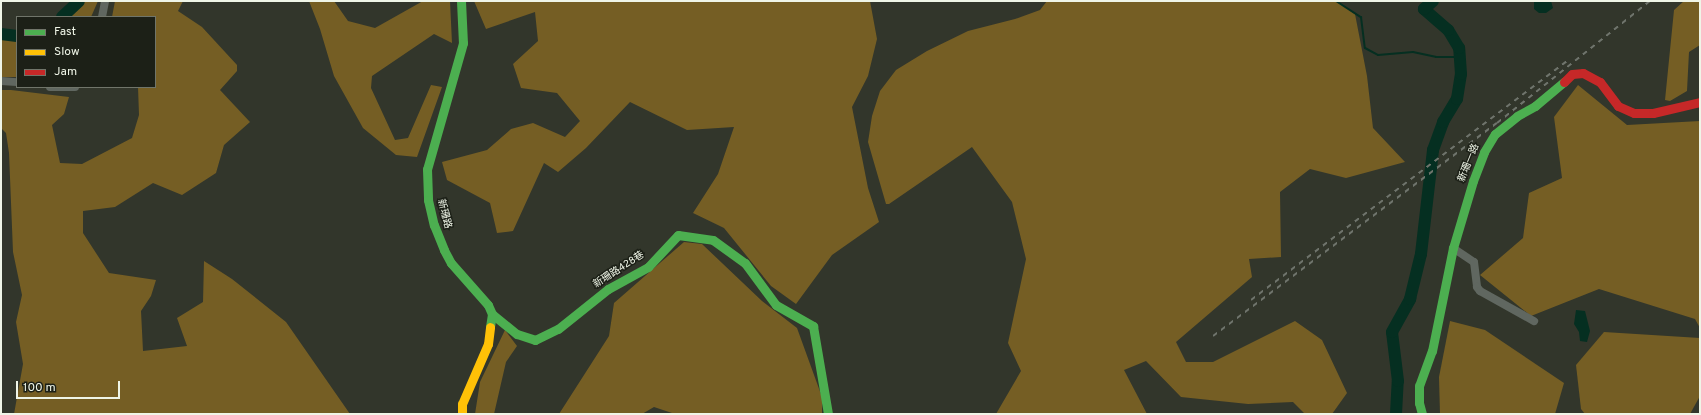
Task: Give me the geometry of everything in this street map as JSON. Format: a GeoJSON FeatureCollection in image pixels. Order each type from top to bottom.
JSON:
{"type":"FeatureCollection","features":[{"type":"Feature","properties":{"kind":"street"},"geometry":{"type":"LineString","coordinates":[[102,16],[105,1]]}},
{"type":"Feature","properties":{"kind":"street","name":"新珊路"},"geometry":{"type":"LineString","coordinates":[[461,1],[463,44],[427,169],[428,200],[434,225],[451,263],[488,305],[492,314]]}},
{"type":"Feature","properties":{"kind":"street","name":"新珊一路"},"geometry":{"type":"LineString","coordinates":[[1422,414],[1419,403],[1419,386],[1424,368],[1432,351],[1453,248],[1473,181],[1484,152],[1495,134],[1517,116],[1536,106],[1572,74],[1583,73],[1600,82],[1618,106],[1634,113],[1653,113],[1700,102]]}},
{"type":"Feature","properties":{"kind":"street"},"geometry":{"type":"LineString","coordinates":[[1,81],[16,82]]}},
{"type":"Feature","properties":{"kind":"street","name":"新珊路428巷"},"geometry":{"type":"LineString","coordinates":[[492,314],[517,334],[535,340],[558,329],[608,289],[648,267],[678,234],[713,240],[745,263],[776,304],[813,326],[828,414]]}},
{"type":"Feature","properties":{"kind":"street"},"geometry":{"type":"LineString","coordinates":[[1453,248],[1474,262],[1477,287],[1480,291],[1534,321]]}},
{"type":"Feature","properties":{"kind":"street"},"geometry":{"type":"LineString","coordinates":[[462,414],[462,404],[488,344],[492,314]]}},
{"type":"Feature","properties":{"kind":"shaded area"},"geometry":{"type":"Polygon","coordinates":[[[75,1],[98,1],[91,16],[65,16],[75,1]]]}},
{"type":"Feature","properties":{"kind":"shaded area"},"geometry":{"type":"Polygon","coordinates":[[[115,1],[183,1],[178,11],[202,27],[237,65],[237,71],[220,90],[250,122],[224,145],[216,173],[182,195],[153,183],[115,207],[83,211],[83,233],[109,273],[156,280],[151,296],[141,311],[143,351],[187,346],[177,318],[203,302],[204,261],[232,279],[286,322],[350,414],[14,414],[23,364],[16,322],[22,295],[13,252],[9,153],[6,133],[1,128],[1,90],[69,97],[64,114],[52,125],[60,163],[82,164],[132,138],[139,115],[138,88],[156,88],[156,16],[112,16],[115,1]]]}},
{"type":"Feature","properties":{"kind":"shaded area"},"geometry":{"type":"Polygon","coordinates":[[[309,1],[334,1],[348,21],[375,28],[423,1],[450,1],[452,43],[434,34],[372,76],[371,88],[395,140],[408,138],[431,85],[442,87],[417,157],[396,155],[363,128],[334,76],[320,29],[309,1]]]}},
{"type":"Feature","properties":{"kind":"shaded area"},"geometry":{"type":"Polygon","coordinates":[[[474,1],[870,1],[877,39],[868,76],[852,107],[868,188],[879,222],[832,255],[796,304],[771,286],[724,228],[693,213],[718,174],[734,127],[687,130],[630,102],[586,148],[558,172],[544,163],[513,231],[497,233],[490,203],[447,180],[442,162],[487,150],[511,129],[533,123],[565,137],[580,121],[557,93],[521,88],[513,64],[538,41],[535,12],[486,29],[474,1]]]}},
{"type":"Feature","properties":{"kind":"shaded area"},"geometry":{"type":"Polygon","coordinates":[[[1047,1],[1336,1],[1355,14],[1367,76],[1373,128],[1405,162],[1346,178],[1310,169],[1280,192],[1281,257],[1249,259],[1252,277],[1176,342],[1186,362],[1213,362],[1295,321],[1322,340],[1347,393],[1332,414],[1305,414],[1293,402],[1248,404],[1181,397],[1146,361],[1124,370],[1147,414],[996,414],[1021,371],[1008,343],[1026,259],[1012,202],[972,147],[889,204],[886,204],[868,142],[872,116],[880,91],[896,70],[927,51],[968,31],[1015,19],[1040,10],[1047,1]]]}},
{"type":"Feature","properties":{"kind":"shaded area"},"geometry":{"type":"Polygon","coordinates":[[[1534,1],[1551,1],[1553,8],[1546,13],[1539,13],[1534,9],[1534,1]]]}},
{"type":"Feature","properties":{"kind":"shaded area"},"geometry":{"type":"Polygon","coordinates":[[[1684,1],[1700,1],[1700,45],[1689,52],[1687,91],[1670,101],[1665,100],[1674,10],[1684,1]]]}},
{"type":"Feature","properties":{"kind":"shaded area"},"geometry":{"type":"Polygon","coordinates":[[[16,36],[16,77],[1,77],[1,37],[16,36]]]}},
{"type":"Feature","properties":{"kind":"shaded area"},"geometry":{"type":"Polygon","coordinates":[[[1578,85],[1627,125],[1700,121],[1700,328],[1695,319],[1599,289],[1531,316],[1480,275],[1523,238],[1529,193],[1562,178],[1554,117],[1578,85]]]}},
{"type":"Feature","properties":{"kind":"shaded area"},"geometry":{"type":"Polygon","coordinates":[[[684,242],[702,244],[762,301],[797,328],[822,397],[822,414],[675,414],[654,407],[642,414],[559,414],[609,336],[614,303],[684,242]]]}},
{"type":"Feature","properties":{"kind":"shaded area"},"geometry":{"type":"Polygon","coordinates":[[[1576,310],[1585,311],[1590,331],[1587,342],[1580,341],[1579,332],[1574,324],[1576,310]]]}},
{"type":"Feature","properties":{"kind":"shaded area"},"geometry":{"type":"Polygon","coordinates":[[[1450,321],[1485,330],[1564,383],[1555,414],[1440,414],[1439,377],[1450,321]]]}},
{"type":"Feature","properties":{"kind":"shaded area"},"geometry":{"type":"Polygon","coordinates":[[[505,330],[517,346],[506,362],[494,414],[475,414],[480,382],[505,330]]]}},
{"type":"Feature","properties":{"kind":"shaded area"},"geometry":{"type":"Polygon","coordinates":[[[1604,332],[1700,338],[1700,396],[1690,414],[1585,414],[1581,409],[1576,365],[1604,332]]]}},
{"type":"Feature","properties":{"kind":"waterway"},"geometry":{"type":"LineString","coordinates":[[63,16],[79,1]]}},
{"type":"Feature","properties":{"kind":"waterway"},"geometry":{"type":"LineString","coordinates":[[1336,1],[1361,17],[1365,48],[1378,55],[1413,52],[1436,57],[1459,57]]}},
{"type":"Feature","properties":{"kind":"waterway"},"geometry":{"type":"LineString","coordinates":[[1396,414],[1398,381],[1392,332],[1410,299],[1421,254],[1433,150],[1443,122],[1457,99],[1461,74],[1459,48],[1448,30],[1424,9],[1433,1]]}},
{"type":"Feature","properties":{"kind":"waterway"},"geometry":{"type":"LineString","coordinates":[[1,34],[16,36]]}},
{"type":"Feature","properties":{"kind":"railway"},"geometry":{"type":"LineString","coordinates":[[1213,336],[1497,123],[1650,1]]}},
{"type":"Feature","properties":{"kind":"railway"},"geometry":{"type":"LineString","coordinates":[[1251,300],[1567,61]]}},
{"type":"Feature","properties":{"kind":"traffic: fast"},"geometry":{"type":"LineString","coordinates":[[461,1],[463,43],[427,169],[428,200],[434,225],[451,263],[488,305],[492,314],[490,327]]}},
{"type":"Feature","properties":{"kind":"traffic: fast"},"geometry":{"type":"LineString","coordinates":[[1422,414],[1419,403],[1419,386],[1432,351],[1453,248],[1473,181],[1484,152],[1495,134],[1517,116],[1535,106],[1564,82]]}},
{"type":"Feature","properties":{"kind":"traffic: fast"},"geometry":{"type":"LineString","coordinates":[[492,314],[517,334],[535,340],[558,329],[608,289],[648,267],[678,235],[713,240],[745,263],[776,305],[813,326],[828,414]]}},
{"type":"Feature","properties":{"kind":"traffic: slow"},"geometry":{"type":"LineString","coordinates":[[462,414],[462,404],[488,344],[490,327]]}},
{"type":"Feature","properties":{"kind":"traffic: jam"},"geometry":{"type":"LineString","coordinates":[[1564,82],[1572,74],[1583,73],[1600,82],[1618,106],[1634,113],[1653,113],[1700,102]]}}]}
